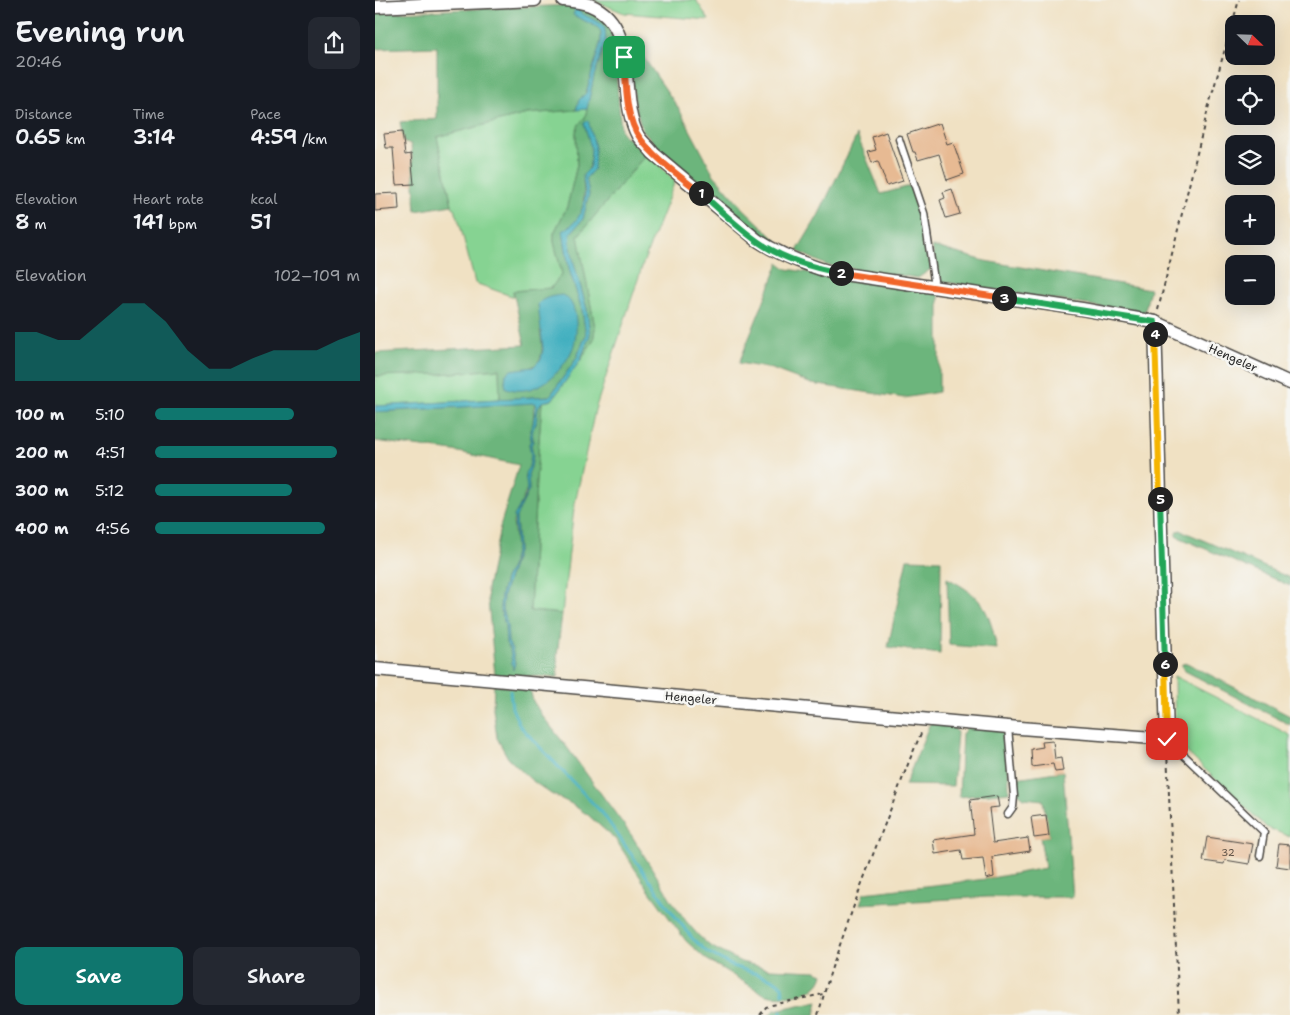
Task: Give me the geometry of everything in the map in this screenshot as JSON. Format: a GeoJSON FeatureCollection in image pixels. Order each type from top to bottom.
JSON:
{"type":"FeatureCollection","features":[{"type":"Feature","properties":{"kind":"street"},"geometry":{"type":"LineString","coordinates":[[375,7],[436,2],[535,0]]}},
{"type":"Feature","properties":{"kind":"street"},"geometry":{"type":"LineString","coordinates":[[563,0],[590,5],[612,21],[619,33],[624,57],[627,96],[631,116],[639,136],[653,153],[757,240],[773,251],[803,264],[830,272],[933,287]]}},
{"type":"Feature","properties":{"kind":"street","name":"Hengeler"},"geometry":{"type":"LineString","coordinates":[[933,287],[1155,322],[1290,383]]}},
{"type":"Feature","properties":{"kind":"street"},"geometry":{"type":"LineString","coordinates":[[1155,322],[1167,739]]}},
{"type":"Feature","properties":{"kind":"street","name":"Hengeler"},"geometry":{"type":"LineString","coordinates":[[375,669],[927,720],[1167,739]]}},
{"type":"Feature","properties":{"kind":"lane"},"geometry":{"type":"LineString","coordinates":[[899,139],[924,213],[934,280],[933,287]]}},
{"type":"Feature","properties":{"kind":"lane"},"geometry":{"type":"LineString","coordinates":[[1007,727],[1014,796],[1013,807],[1007,814]]}},
{"type":"Feature","properties":{"kind":"lane"},"geometry":{"type":"LineString","coordinates":[[1167,739],[1264,832],[1260,856]]}},
{"type":"Feature","properties":{"kind":"path"},"geometry":{"type":"LineString","coordinates":[[1155,322],[1209,105],[1239,0]]}},
{"type":"Feature","properties":{"kind":"path"},"geometry":{"type":"LineString","coordinates":[[818,1015],[823,994],[862,882],[909,758],[927,720]]}},
{"type":"Feature","properties":{"kind":"path"},"geometry":{"type":"LineString","coordinates":[[1167,739],[1179,1015]]}},
{"type":"Feature","properties":{"kind":"path"},"geometry":{"type":"LineString","coordinates":[[760,1015],[766,1007],[772,1005],[823,994]]}},
{"type":"Feature","properties":{"kind":"green space"},"geometry":{"type":"Polygon","coordinates":[[[593,0],[696,0],[709,20],[624,13],[593,0]]]}},
{"type":"Feature","properties":{"kind":"green space"},"geometry":{"type":"Polygon","coordinates":[[[576,6],[574,15],[601,31],[601,41],[586,93],[579,100],[576,110],[527,114],[437,137],[452,205],[416,211],[411,144],[404,143],[400,122],[437,119],[437,47],[375,49],[375,13],[576,6]]]}},
{"type":"Feature","properties":{"kind":"green space"},"geometry":{"type":"Polygon","coordinates":[[[579,8],[605,19],[613,37],[621,131],[647,153],[578,236],[595,328],[593,341],[580,361],[590,335],[587,309],[570,243],[571,233],[583,219],[589,194],[586,178],[590,173],[595,147],[585,123],[591,159],[583,181],[583,204],[577,220],[572,226],[563,231],[569,269],[582,310],[586,335],[576,359],[550,396],[500,399],[499,369],[439,374],[375,376],[375,353],[525,345],[513,291],[551,288],[562,274],[554,242],[554,233],[567,207],[577,165],[576,132],[579,124],[585,118],[594,76],[606,41],[602,24],[578,12],[579,8]],[[575,323],[540,331],[542,351],[539,361],[529,368],[506,374],[505,382],[554,375],[571,351],[575,323]]]}},
{"type":"Feature","properties":{"kind":"green space"},"geometry":{"type":"Polygon","coordinates":[[[627,38],[642,55],[679,109],[714,175],[743,208],[776,240],[774,244],[755,232],[667,158],[642,129],[635,105],[627,38]]]}},
{"type":"Feature","properties":{"kind":"green space"},"geometry":{"type":"Polygon","coordinates":[[[587,109],[585,119],[582,120],[576,132],[577,165],[567,207],[554,233],[554,242],[562,274],[551,288],[513,291],[514,297],[475,283],[458,217],[452,205],[437,137],[527,114],[587,109]]]}},
{"type":"Feature","properties":{"kind":"green space"},"geometry":{"type":"Polygon","coordinates":[[[857,135],[881,194],[910,186],[921,218],[931,269],[918,278],[826,265],[797,251],[818,216],[857,135]]]}},
{"type":"Feature","properties":{"kind":"green space"},"geometry":{"type":"Polygon","coordinates":[[[647,153],[675,181],[644,261],[595,410],[574,508],[562,614],[530,611],[536,480],[542,402],[552,400],[593,341],[595,328],[578,236],[647,153]]]}},
{"type":"Feature","properties":{"kind":"green space"},"geometry":{"type":"Polygon","coordinates":[[[932,246],[985,261],[1150,289],[1144,314],[938,281],[932,246]]]}},
{"type":"Feature","properties":{"kind":"green space"},"geometry":{"type":"Polygon","coordinates":[[[779,263],[787,269],[939,293],[939,392],[904,398],[812,384],[772,369],[739,363],[779,263]]]}},
{"type":"Feature","properties":{"kind":"green space"},"geometry":{"type":"Polygon","coordinates":[[[499,369],[500,399],[375,406],[375,376],[439,374],[499,369]]]}},
{"type":"Feature","properties":{"kind":"green space"},"geometry":{"type":"Polygon","coordinates":[[[536,402],[533,424],[530,430],[531,440],[529,444],[531,455],[526,474],[527,489],[513,522],[516,548],[512,565],[505,579],[500,609],[505,625],[506,643],[510,650],[513,664],[515,664],[512,649],[508,643],[507,624],[502,609],[503,596],[518,549],[516,516],[529,490],[528,474],[533,455],[531,444],[533,441],[532,430],[536,424],[538,407],[542,402],[536,480],[530,611],[562,614],[557,656],[558,677],[495,675],[487,589],[501,523],[519,465],[454,451],[375,441],[375,412],[536,402]]]}},
{"type":"Feature","properties":{"kind":"green space"},"geometry":{"type":"Polygon","coordinates":[[[1180,530],[1290,578],[1290,586],[1176,536],[1176,533],[1180,530]]]}},
{"type":"Feature","properties":{"kind":"green space"},"geometry":{"type":"Polygon","coordinates":[[[907,559],[941,560],[940,654],[888,647],[907,559]]]}},
{"type":"Feature","properties":{"kind":"green space"},"geometry":{"type":"Polygon","coordinates":[[[947,578],[969,592],[983,606],[991,624],[997,649],[949,645],[947,578]]]}},
{"type":"Feature","properties":{"kind":"green space"},"geometry":{"type":"Polygon","coordinates":[[[1187,663],[1290,716],[1290,725],[1185,671],[1182,664],[1187,663]]]}},
{"type":"Feature","properties":{"kind":"green space"},"geometry":{"type":"Polygon","coordinates":[[[1174,676],[1290,735],[1290,837],[1266,827],[1175,741],[1174,676]]]}},
{"type":"Feature","properties":{"kind":"green space"},"geometry":{"type":"Polygon","coordinates":[[[494,685],[530,689],[533,701],[541,714],[632,836],[686,921],[710,946],[741,962],[770,969],[816,971],[823,974],[820,982],[814,988],[798,995],[780,997],[764,994],[706,959],[686,941],[648,889],[616,840],[588,815],[570,803],[551,794],[530,779],[508,758],[497,738],[493,708],[494,685]]]}},
{"type":"Feature","properties":{"kind":"green space"},"geometry":{"type":"Polygon","coordinates":[[[930,723],[953,725],[957,733],[953,786],[905,785],[930,723]]]}},
{"type":"Feature","properties":{"kind":"green space"},"geometry":{"type":"Polygon","coordinates":[[[968,726],[1000,729],[1008,741],[1009,792],[959,797],[962,734],[968,726]]]}},
{"type":"Feature","properties":{"kind":"green space"},"geometry":{"type":"Polygon","coordinates":[[[1063,771],[1073,897],[988,897],[860,904],[864,893],[986,879],[1045,868],[1040,837],[1049,836],[1043,800],[1024,798],[1017,792],[1016,778],[1063,771]]]}},
{"type":"Feature","properties":{"kind":"green space"},"geometry":{"type":"Polygon","coordinates":[[[818,1001],[815,1015],[769,1015],[775,1010],[818,1001]]]}},
{"type":"Feature","properties":{"kind":"water"},"geometry":{"type":"Polygon","coordinates":[[[576,6],[579,8],[579,12],[602,24],[605,29],[606,41],[594,76],[587,109],[576,110],[579,100],[586,93],[601,41],[601,31],[573,15],[576,6]]]}},
{"type":"Feature","properties":{"kind":"water"},"geometry":{"type":"Polygon","coordinates":[[[588,120],[595,147],[594,169],[586,178],[589,194],[583,219],[571,233],[570,243],[587,309],[590,335],[580,361],[552,400],[542,402],[538,407],[536,424],[532,430],[533,441],[531,445],[533,455],[528,474],[529,490],[516,517],[518,549],[503,596],[502,609],[507,624],[508,642],[512,649],[515,664],[513,670],[500,608],[501,595],[516,548],[514,516],[526,495],[525,473],[529,467],[531,455],[529,444],[531,440],[530,430],[533,424],[536,403],[375,412],[375,406],[550,396],[576,359],[586,335],[582,310],[569,269],[563,231],[576,220],[584,201],[583,175],[590,168],[591,148],[584,123],[588,120]]]}},
{"type":"Feature","properties":{"kind":"water"},"geometry":{"type":"Polygon","coordinates":[[[562,295],[568,298],[572,304],[576,318],[575,342],[568,358],[555,375],[537,387],[527,390],[506,388],[506,374],[511,370],[533,367],[541,359],[543,349],[538,304],[546,298],[562,295]]]}},
{"type":"Feature","properties":{"kind":"building"},"geometry":{"type":"Polygon","coordinates":[[[940,123],[947,144],[953,142],[964,174],[947,180],[939,154],[918,160],[907,134],[940,123]]]}},
{"type":"Feature","properties":{"kind":"building"},"geometry":{"type":"Polygon","coordinates":[[[402,132],[405,155],[411,154],[414,184],[396,185],[393,148],[386,148],[384,134],[402,132]]]}},
{"type":"Feature","properties":{"kind":"building"},"geometry":{"type":"Polygon","coordinates":[[[886,132],[903,181],[887,186],[878,161],[872,163],[868,152],[876,150],[872,137],[886,132]]]}},
{"type":"Feature","properties":{"kind":"building"},"geometry":{"type":"Polygon","coordinates":[[[952,189],[960,214],[946,218],[940,200],[945,198],[943,192],[952,189]]]}},
{"type":"Feature","properties":{"kind":"building"},"geometry":{"type":"Polygon","coordinates":[[[398,193],[399,209],[375,211],[375,194],[398,193]]]}},
{"type":"Feature","properties":{"kind":"building"},"geometry":{"type":"Polygon","coordinates":[[[1053,741],[1055,759],[1061,758],[1063,771],[1055,772],[1053,764],[1032,767],[1031,749],[1043,747],[1042,742],[1053,741]]]}},
{"type":"Feature","properties":{"kind":"building"},"geometry":{"type":"Polygon","coordinates":[[[997,796],[999,807],[989,808],[993,843],[1028,838],[1030,851],[992,857],[994,877],[986,879],[983,858],[963,860],[961,850],[935,854],[933,840],[974,834],[970,800],[997,796]]]}},
{"type":"Feature","properties":{"kind":"building"},"geometry":{"type":"Polygon","coordinates":[[[1046,815],[1049,836],[1034,838],[1031,817],[1046,815]]]}},
{"type":"Feature","properties":{"kind":"building"},"geometry":{"type":"Polygon","coordinates":[[[1207,837],[1253,844],[1249,864],[1225,860],[1224,864],[1203,861],[1207,837]]]}},
{"type":"Feature","properties":{"kind":"building"},"geometry":{"type":"Polygon","coordinates":[[[1279,844],[1290,845],[1290,868],[1276,866],[1279,844]]]}},
{"type":"Feature","properties":{"kind":"waterway"},"geometry":{"type":"LineString","coordinates":[[510,691],[512,708],[520,726],[603,814],[692,938],[707,952],[733,966],[772,979],[782,986],[783,994]]}},
{"type":"Feature","properties":{"kind":"route"},"geometry":{"type":"LineString","coordinates":[[624,57],[627,96],[631,116],[639,136],[653,153],[757,240],[773,251],[803,264],[830,272],[1081,309],[1155,322],[1167,739]]}}]}
